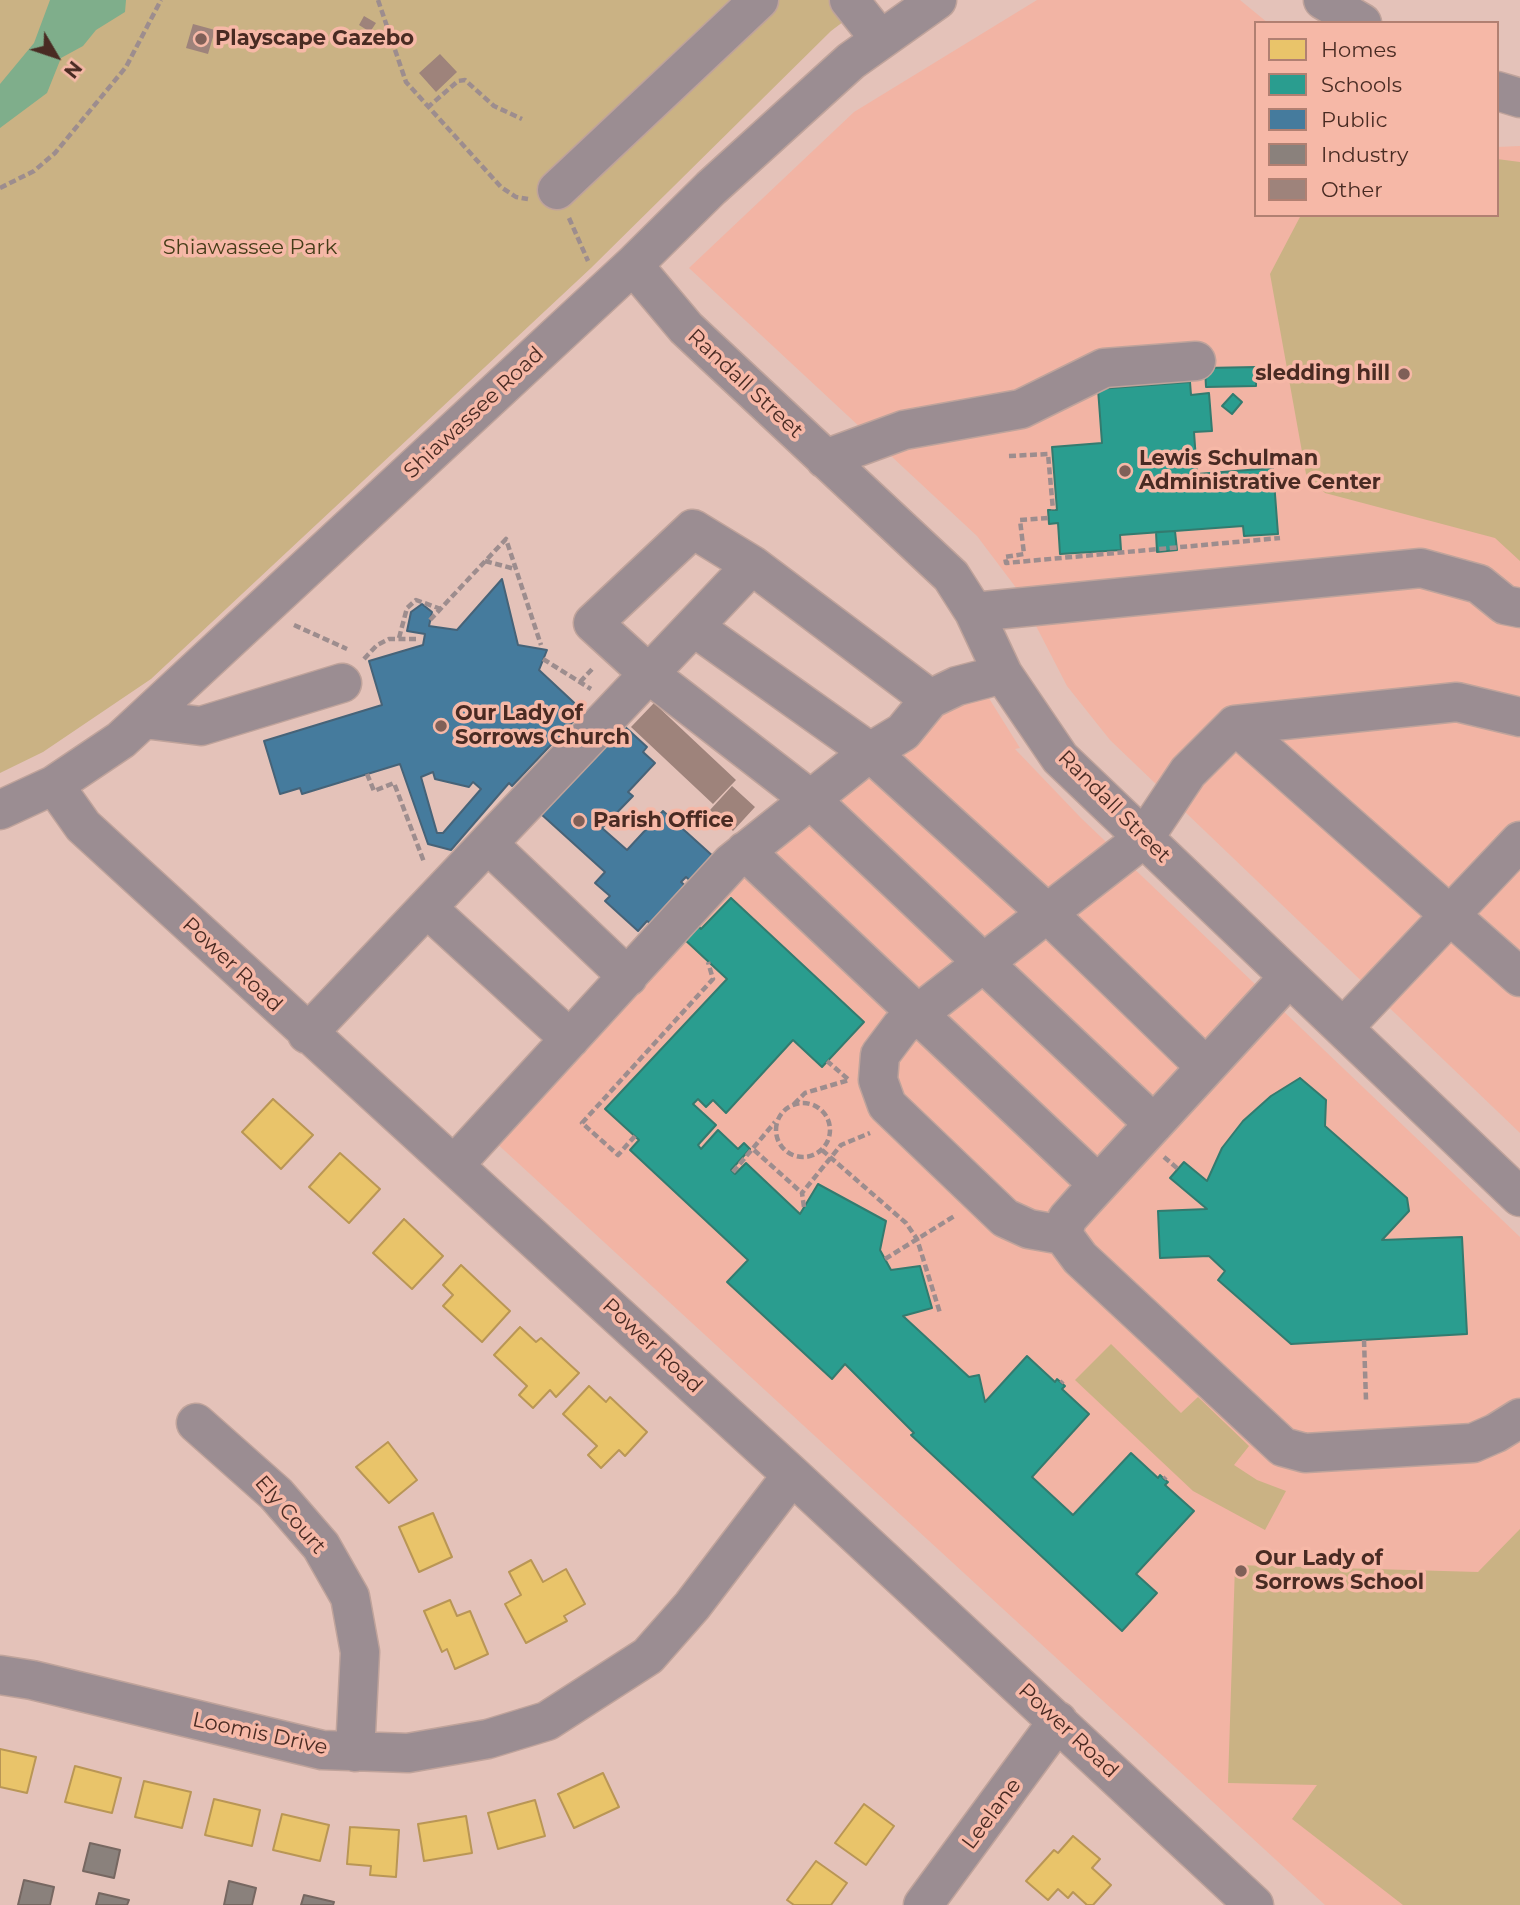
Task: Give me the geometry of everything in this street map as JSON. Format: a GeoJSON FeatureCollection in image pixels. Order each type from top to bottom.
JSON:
{"type":"FeatureCollection","features":[{"type":"Feature","properties":{"kind":"street"},"geometry":{"type":"LineString","coordinates":[[557,190],[759,0]]}},
{"type":"Feature","properties":{"kind":"street"},"geometry":{"type":"LineString","coordinates":[[849,0],[880,39]]}},
{"type":"Feature","properties":{"kind":"street","name":"Shiawassee Road"},"geometry":{"type":"LineString","coordinates":[[0,810],[54,785],[121,740],[633,265],[711,188],[851,61],[937,0]]}},
{"type":"Feature","properties":{"kind":"street"},"geometry":{"type":"LineString","coordinates":[[1323,0],[1359,21]]}},
{"type":"Feature","properties":{"kind":"street"},"geometry":{"type":"LineString","coordinates":[[1499,92],[1520,98]]}},
{"type":"Feature","properties":{"kind":"street","name":"Randall Street"},"geometry":{"type":"LineString","coordinates":[[633,265],[686,328],[951,576],[974,612],[1003,674],[1060,758],[1343,1028],[1516,1186]]}},
{"type":"Feature","properties":{"kind":"street"},"geometry":{"type":"LineString","coordinates":[[825,459],[904,430],[1021,409],[1104,368],[1196,361]]}},
{"type":"Feature","properties":{"kind":"street"},"geometry":{"type":"LineString","coordinates":[[930,699],[752,565],[693,529],[593,623],[650,675],[810,799],[984,962],[1157,1139]]}},
{"type":"Feature","properties":{"kind":"street"},"geometry":{"type":"LineString","coordinates":[[307,1034],[752,565]]}},
{"type":"Feature","properties":{"kind":"street"},"geometry":{"type":"LineString","coordinates":[[974,612],[1421,568],[1479,584],[1504,605],[1520,608]]}},
{"type":"Feature","properties":{"kind":"street"},"geometry":{"type":"LineString","coordinates":[[694,626],[870,751],[1047,913],[1206,1067]]}},
{"type":"Feature","properties":{"kind":"street"},"geometry":{"type":"LineString","coordinates":[[455,1164],[746,851],[870,751],[903,732],[930,699],[957,687],[1003,674]]}},
{"type":"Feature","properties":{"kind":"street"},"geometry":{"type":"LineString","coordinates":[[144,719],[201,726],[342,683]]}},
{"type":"Feature","properties":{"kind":"street"},"geometry":{"type":"LineString","coordinates":[[1520,717],[1457,702],[1235,725],[1188,772],[1144,838],[901,1027],[880,1055],[878,1080],[887,1105],[1005,1218],[1029,1229],[1063,1235],[1080,1258],[1283,1447],[1305,1453],[1473,1443],[1520,1418]]}},
{"type":"Feature","properties":{"kind":"street"},"geometry":{"type":"LineString","coordinates":[[1235,725],[1520,977]]}},
{"type":"Feature","properties":{"kind":"street","name":"Power Road"},"geometry":{"type":"LineString","coordinates":[[54,785],[83,826],[307,1034],[455,1164],[1254,1905]]}},
{"type":"Feature","properties":{"kind":"street"},"geometry":{"type":"LineString","coordinates":[[1343,1028],[1520,841]]}},
{"type":"Feature","properties":{"kind":"street"},"geometry":{"type":"LineString","coordinates":[[488,844],[628,976]]}},
{"type":"Feature","properties":{"kind":"street"},"geometry":{"type":"LineString","coordinates":[[746,851],[1098,1184]]}},
{"type":"Feature","properties":{"kind":"street"},"geometry":{"type":"LineString","coordinates":[[428,908],[570,1039]]}},
{"type":"Feature","properties":{"kind":"street"},"geometry":{"type":"LineString","coordinates":[[1063,1235],[1067,1219],[1098,1184],[1157,1139],[1206,1067],[1289,977]]}},
{"type":"Feature","properties":{"kind":"street","name":"Ely Court"},"geometry":{"type":"LineString","coordinates":[[196,1423],[276,1494],[321,1546],[350,1597],[360,1652],[355,1752]]}},
{"type":"Feature","properties":{"kind":"street","name":"Loomis Drive"},"geometry":{"type":"LineString","coordinates":[[0,1675],[32,1680],[322,1750],[408,1754],[488,1739],[547,1721],[648,1656],[692,1606],[792,1475]]}},
{"type":"Feature","properties":{"kind":"street","name":"Leelane"},"geometry":{"type":"LineString","coordinates":[[923,1905],[1058,1721]]}},
{"type":"Feature","properties":{"kind":"path"},"geometry":{"type":"LineString","coordinates":[[0,188],[34,171],[64,143],[126,67],[161,0]]}},
{"type":"Feature","properties":{"kind":"path"},"geometry":{"type":"LineString","coordinates":[[377,0],[401,72],[427,108],[501,187],[516,197],[536,198],[557,190],[592,268]]}},
{"type":"Feature","properties":{"kind":"path"},"geometry":{"type":"LineString","coordinates":[[427,108],[458,81],[465,80],[494,106],[522,119]]}},
{"type":"Feature","properties":{"kind":"path"},"geometry":{"type":"LineString","coordinates":[[1009,456],[1048,453],[1053,510]]}},
{"type":"Feature","properties":{"kind":"path"},"geometry":{"type":"LineString","coordinates":[[1048,518],[1020,520],[1024,554],[1005,557],[1006,563],[1280,538]]}},
{"type":"Feature","properties":{"kind":"path"},"geometry":{"type":"LineString","coordinates":[[430,620],[506,539],[541,645]]}},
{"type":"Feature","properties":{"kind":"path"},"geometry":{"type":"LineString","coordinates":[[485,561],[516,569]]}},
{"type":"Feature","properties":{"kind":"path"},"geometry":{"type":"LineString","coordinates":[[399,638],[407,608],[416,600],[441,609]]}},
{"type":"Feature","properties":{"kind":"path"},"geometry":{"type":"LineString","coordinates":[[294,625],[339,646],[368,655]]}},
{"type":"Feature","properties":{"kind":"path"},"geometry":{"type":"LineString","coordinates":[[342,683],[377,645],[399,638],[418,639]]}},
{"type":"Feature","properties":{"kind":"path"},"geometry":{"type":"LineString","coordinates":[[543,659],[592,690]]}},
{"type":"Feature","properties":{"kind":"path"},"geometry":{"type":"LineString","coordinates":[[580,682],[602,659]]}},
{"type":"Feature","properties":{"kind":"path"},"geometry":{"type":"LineString","coordinates":[[368,774],[373,791],[394,783],[425,864]]}},
{"type":"Feature","properties":{"kind":"path"},"geometry":{"type":"LineString","coordinates":[[635,1136],[618,1156],[582,1123],[713,979],[708,962]]}},
{"type":"Feature","properties":{"kind":"path"},"geometry":{"type":"LineString","coordinates":[[695,999],[702,1005]]}},
{"type":"Feature","properties":{"kind":"path"},"geometry":{"type":"LineString","coordinates":[[668,1029],[674,1035]]}},
{"type":"Feature","properties":{"kind":"path"},"geometry":{"type":"LineString","coordinates":[[641,1058],[647,1064]]}},
{"type":"Feature","properties":{"kind":"path"},"geometry":{"type":"LineString","coordinates":[[733,1172],[778,1119],[805,1093],[849,1080],[827,1061]]}},
{"type":"Feature","properties":{"kind":"path"},"geometry":{"type":"LineString","coordinates":[[614,1088],[620,1094]]}},
{"type":"Feature","properties":{"kind":"path"},"geometry":{"type":"LineString","coordinates":[[778,1119],[777,1140],[792,1155],[803,1158],[822,1150],[828,1141],[829,1120],[814,1105],[793,1104]]}},
{"type":"Feature","properties":{"kind":"path"},"geometry":{"type":"LineString","coordinates":[[802,1193],[841,1145],[873,1131]]}},
{"type":"Feature","properties":{"kind":"path"},"geometry":{"type":"LineString","coordinates":[[1157,1139],[1178,1169]]}},
{"type":"Feature","properties":{"kind":"path"},"geometry":{"type":"LineString","coordinates":[[754,1150],[802,1193],[804,1208]]}},
{"type":"Feature","properties":{"kind":"path"},"geometry":{"type":"LineString","coordinates":[[822,1150],[906,1223],[917,1239],[940,1313]]}},
{"type":"Feature","properties":{"kind":"path"},"geometry":{"type":"LineString","coordinates":[[885,1259],[961,1212]]}},
{"type":"Feature","properties":{"kind":"path"},"geometry":{"type":"LineString","coordinates":[[1364,1340],[1366,1400]]}},
{"type":"Feature","properties":{"kind":"shaded area"},"geometry":{"type":"Polygon","coordinates":[[[50,0],[126,0],[125,12],[96,30],[83,46],[61,58],[47,93],[0,128],[0,84],[34,43],[50,0]]]}},
{"type":"Feature","properties":{"kind":"shaded area"},"geometry":{"type":"Polygon","coordinates":[[[1037,0],[1240,0],[1266,21],[1254,21],[1254,217],[1499,217],[1499,147],[1520,146],[1520,1133],[1110,740],[1067,686],[1017,589],[977,536],[689,268],[854,112],[1037,0]]]}},
{"type":"Feature","properties":{"kind":"shaded area","name":"Our Lady of Sorrows School"},"geometry":{"type":"Polygon","coordinates":[[[985,692],[1020,748],[1015,749],[1081,818],[1520,1237],[1520,1905],[1325,1905],[493,1140],[735,878],[937,711],[985,692]]]}},
{"type":"Feature","properties":{"kind":"green space","name":"Shiawassee Park"},"geometry":{"type":"Polygon","coordinates":[[[0,0],[872,0],[831,31],[591,268],[151,679],[43,752],[0,773],[0,0]]]}},
{"type":"Feature","properties":{"kind":"green space","name":"sledding hill"},"geometry":{"type":"Polygon","coordinates":[[[1499,159],[1520,162],[1520,561],[1495,538],[1325,493],[1306,474],[1270,274],[1300,217],[1499,217],[1499,159]]]}},
{"type":"Feature","properties":{"kind":"green space"},"geometry":{"type":"Polygon","coordinates":[[[1111,1344],[1181,1413],[1198,1397],[1249,1446],[1234,1465],[1257,1480],[1286,1491],[1265,1530],[1193,1491],[1075,1380],[1111,1344]]]}},
{"type":"Feature","properties":{"kind":"green space"},"geometry":{"type":"Polygon","coordinates":[[[1520,1529],[1520,1905],[1403,1905],[1292,1819],[1317,1785],[1228,1783],[1235,1565],[1478,1572],[1520,1529]]]}},
{"type":"Feature","properties":{"kind":"building: Homes"},"geometry":{"type":"Polygon","coordinates":[[[273,1099],[313,1135],[281,1169],[242,1132],[273,1099]]]}},
{"type":"Feature","properties":{"kind":"building: Homes"},"geometry":{"type":"Polygon","coordinates":[[[340,1153],[380,1189],[349,1223],[309,1187],[340,1153]]]}},
{"type":"Feature","properties":{"kind":"building: Homes"},"geometry":{"type":"Polygon","coordinates":[[[404,1219],[443,1256],[412,1289],[373,1253],[404,1219]]]}},
{"type":"Feature","properties":{"kind":"building: Homes"},"geometry":{"type":"Polygon","coordinates":[[[461,1265],[510,1311],[482,1342],[443,1306],[453,1295],[443,1285],[461,1265]]]}},
{"type":"Feature","properties":{"kind":"building: Homes"},"geometry":{"type":"Polygon","coordinates":[[[520,1327],[536,1342],[541,1338],[579,1373],[556,1397],[550,1390],[533,1408],[519,1395],[527,1386],[494,1355],[520,1327]]]}},
{"type":"Feature","properties":{"kind":"building: Homes"},"geometry":{"type":"Polygon","coordinates":[[[589,1386],[606,1402],[610,1397],[647,1432],[625,1456],[619,1450],[601,1468],[588,1455],[597,1446],[563,1414],[589,1386]]]}},
{"type":"Feature","properties":{"kind":"building: Homes"},"geometry":{"type":"Polygon","coordinates":[[[388,1442],[417,1480],[389,1503],[356,1467],[388,1442]]]}},
{"type":"Feature","properties":{"kind":"building: Homes"},"geometry":{"type":"Polygon","coordinates":[[[433,1513],[452,1557],[419,1572],[399,1527],[433,1513]]]}},
{"type":"Feature","properties":{"kind":"building: Homes"},"geometry":{"type":"Polygon","coordinates":[[[531,1560],[543,1582],[566,1569],[585,1604],[564,1616],[567,1621],[526,1643],[505,1604],[521,1595],[509,1572],[531,1560]]]}},
{"type":"Feature","properties":{"kind":"building: Homes"},"geometry":{"type":"Polygon","coordinates":[[[450,1600],[457,1616],[470,1611],[488,1654],[455,1669],[447,1649],[442,1652],[424,1611],[450,1600]]]}},
{"type":"Feature","properties":{"kind":"building: Homes"},"geometry":{"type":"Polygon","coordinates":[[[0,1749],[36,1757],[27,1793],[0,1787],[0,1749]]]}},
{"type":"Feature","properties":{"kind":"building: Homes"},"geometry":{"type":"Polygon","coordinates":[[[75,1766],[121,1778],[112,1813],[65,1802],[75,1766]]]}},
{"type":"Feature","properties":{"kind":"building: Homes"},"geometry":{"type":"Polygon","coordinates":[[[603,1773],[619,1807],[574,1828],[558,1794],[603,1773]]]}},
{"type":"Feature","properties":{"kind":"building: Homes"},"geometry":{"type":"Polygon","coordinates":[[[144,1781],[191,1792],[182,1828],[135,1817],[144,1781]]]}},
{"type":"Feature","properties":{"kind":"building: Homes"},"geometry":{"type":"Polygon","coordinates":[[[214,1799],[260,1810],[252,1846],[205,1835],[214,1799]]]}},
{"type":"Feature","properties":{"kind":"building: Homes"},"geometry":{"type":"Polygon","coordinates":[[[535,1800],[545,1836],[498,1849],[488,1813],[535,1800]]]}},
{"type":"Feature","properties":{"kind":"building: Homes"},"geometry":{"type":"Polygon","coordinates":[[[864,1804],[894,1826],[866,1865],[835,1843],[864,1804]]]}},
{"type":"Feature","properties":{"kind":"building: Homes"},"geometry":{"type":"Polygon","coordinates":[[[282,1814],[329,1825],[320,1861],[273,1850],[282,1814]]]}},
{"type":"Feature","properties":{"kind":"building: Homes"},"geometry":{"type":"Polygon","coordinates":[[[466,1816],[472,1853],[424,1861],[418,1824],[466,1816]]]}},
{"type":"Feature","properties":{"kind":"building: Homes"},"geometry":{"type":"Polygon","coordinates":[[[350,1827],[399,1830],[396,1877],[370,1875],[371,1866],[347,1864],[350,1827]]]}},
{"type":"Feature","properties":{"kind":"building: Homes"},"geometry":{"type":"Polygon","coordinates":[[[1073,1836],[1100,1859],[1092,1868],[1111,1885],[1093,1905],[1087,1905],[1073,1892],[1068,1898],[1058,1889],[1048,1900],[1026,1881],[1054,1850],[1058,1853],[1073,1836]]]}},
{"type":"Feature","properties":{"kind":"building: Homes"},"geometry":{"type":"Polygon","coordinates":[[[816,1861],[847,1883],[831,1905],[794,1905],[787,1900],[816,1861]]]}},
{"type":"Feature","properties":{"kind":"building: Schools"},"geometry":{"type":"Polygon","coordinates":[[[1256,367],[1256,386],[1206,387],[1205,368],[1256,367]]]}},
{"type":"Feature","properties":{"kind":"building: Schools","name":"Lewis Schulman Administrative Center"},"geometry":{"type":"Polygon","coordinates":[[[1190,382],[1191,395],[1209,393],[1212,431],[1194,432],[1197,474],[1273,468],[1278,534],[1244,536],[1243,526],[1120,535],[1121,550],[1060,554],[1058,523],[1049,524],[1048,510],[1057,510],[1052,447],[1102,443],[1098,389],[1190,382]]]}},
{"type":"Feature","properties":{"kind":"building: Schools"},"geometry":{"type":"Polygon","coordinates":[[[1233,394],[1242,402],[1232,414],[1222,406],[1233,394]]]}},
{"type":"Feature","properties":{"kind":"building: Schools"},"geometry":{"type":"Polygon","coordinates":[[[1175,531],[1177,550],[1157,552],[1156,532],[1175,531]]]}},
{"type":"Feature","properties":{"kind":"building: Schools"},"geometry":{"type":"Polygon","coordinates":[[[731,898],[864,1022],[822,1067],[793,1040],[726,1113],[713,1100],[706,1107],[698,1099],[693,1104],[716,1125],[698,1145],[701,1149],[718,1130],[738,1149],[744,1143],[750,1149],[731,1170],[735,1174],[746,1163],[800,1214],[818,1184],[886,1221],[880,1250],[891,1270],[920,1266],[932,1308],[903,1316],[969,1377],[979,1375],[985,1402],[1027,1356],[1055,1382],[1057,1379],[1065,1386],[1062,1389],[1089,1414],[1032,1477],[1073,1515],[1131,1453],[1158,1478],[1160,1475],[1168,1482],[1165,1485],[1194,1511],[1136,1574],[1157,1593],[1122,1631],[911,1435],[914,1433],[845,1364],[832,1379],[727,1282],[748,1260],[630,1150],[639,1140],[605,1109],[727,979],[683,938],[696,924],[701,929],[731,898]]]}},
{"type":"Feature","properties":{"kind":"building: Schools"},"geometry":{"type":"Polygon","coordinates":[[[1300,1078],[1326,1100],[1325,1126],[1407,1198],[1409,1211],[1382,1240],[1462,1237],[1467,1334],[1291,1344],[1218,1280],[1225,1271],[1209,1256],[1160,1258],[1158,1211],[1207,1209],[1170,1178],[1184,1162],[1207,1181],[1222,1148],[1243,1121],[1271,1096],[1300,1078]]]}},
{"type":"Feature","properties":{"kind":"building: Public","name":"Our Lady of Sorrows Church"},"geometry":{"type":"Polygon","coordinates":[[[502,579],[518,645],[547,650],[539,670],[583,711],[512,786],[509,783],[451,850],[428,844],[400,764],[302,794],[300,788],[280,794],[264,741],[382,705],[369,661],[423,645],[425,634],[407,631],[411,612],[422,604],[432,612],[429,626],[457,630],[502,579]],[[433,772],[421,777],[437,833],[443,833],[481,789],[473,782],[469,787],[435,779],[433,772]]]}},
{"type":"Feature","properties":{"kind":"building: Public","name":"Parish Office"},"geometry":{"type":"Polygon","coordinates":[[[622,724],[647,747],[643,752],[655,763],[628,792],[633,796],[602,828],[627,850],[663,811],[715,858],[693,883],[686,877],[681,882],[688,888],[654,926],[647,921],[638,931],[605,901],[610,896],[595,883],[605,872],[541,814],[622,724]]]}},
{"type":"Feature","properties":{"kind":"building: Industry"},"geometry":{"type":"Polygon","coordinates":[[[90,1843],[120,1850],[114,1878],[83,1871],[90,1843]]]}},
{"type":"Feature","properties":{"kind":"building: Industry"},"geometry":{"type":"Polygon","coordinates":[[[24,1880],[54,1887],[50,1905],[18,1905],[24,1880]]]}},
{"type":"Feature","properties":{"kind":"building: Industry"},"geometry":{"type":"Polygon","coordinates":[[[229,1881],[256,1888],[252,1905],[224,1905],[229,1881]]]}},
{"type":"Feature","properties":{"kind":"building: Industry"},"geometry":{"type":"Polygon","coordinates":[[[99,1893],[129,1900],[127,1905],[96,1905],[99,1893]]]}},
{"type":"Feature","properties":{"kind":"building: Industry"},"geometry":{"type":"Polygon","coordinates":[[[304,1895],[334,1902],[333,1905],[301,1905],[304,1895]]]}},
{"type":"Feature","properties":{"kind":"building: Other"},"geometry":{"type":"Polygon","coordinates":[[[364,16],[376,23],[370,32],[359,25],[364,16]]]}},
{"type":"Feature","properties":{"kind":"building: Other","name":"Playscape Gazebo"},"geometry":{"type":"Polygon","coordinates":[[[193,24],[215,30],[208,54],[186,48],[193,24]]]}},
{"type":"Feature","properties":{"kind":"building: Other"},"geometry":{"type":"Polygon","coordinates":[[[440,54],[457,72],[436,92],[419,73],[440,54]]]}},
{"type":"Feature","properties":{"kind":"building: Other"},"geometry":{"type":"Polygon","coordinates":[[[654,703],[736,780],[713,804],[631,727],[654,703]]]}},
{"type":"Feature","properties":{"kind":"building: Other"},"geometry":{"type":"Polygon","coordinates":[[[732,786],[755,807],[733,831],[710,810],[732,786]]]}},
{"type":"Feature","properties":{"kind":"place","name":"Playscape Gazebo"},"geometry":{"type":"Point","coordinates":[201,39]}},
{"type":"Feature","properties":{"kind":"place","name":"sledding hill"},"geometry":{"type":"Point","coordinates":[1404,374]}},
{"type":"Feature","properties":{"kind":"place","name":"Lewis Schulman Administrative Center"},"geometry":{"type":"Point","coordinates":[1125,471]}},
{"type":"Feature","properties":{"kind":"place","name":"Our Lady of Sorrows Church"},"geometry":{"type":"Point","coordinates":[441,726]}},
{"type":"Feature","properties":{"kind":"place","name":"Parish Office"},"geometry":{"type":"Point","coordinates":[579,821]}},
{"type":"Feature","properties":{"kind":"place","name":"Our Lady of Sorrows School"},"geometry":{"type":"Point","coordinates":[1241,1571]}}]}
